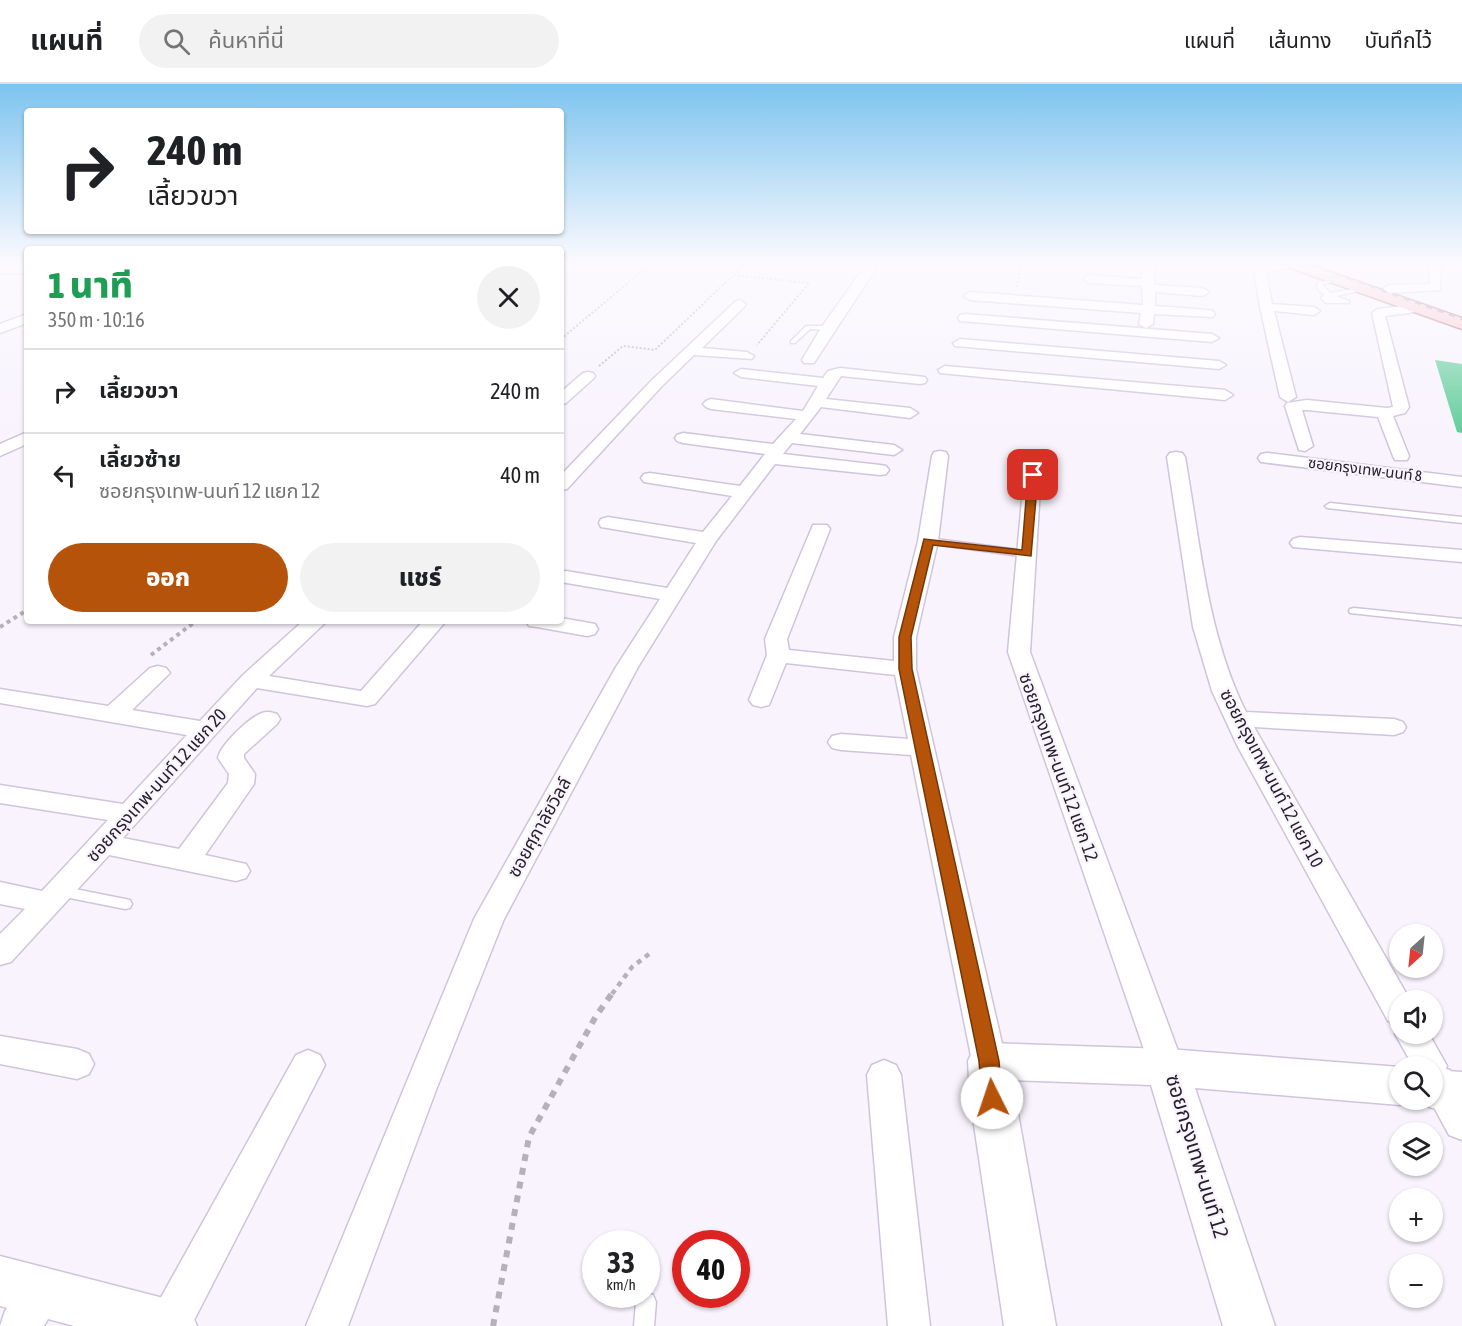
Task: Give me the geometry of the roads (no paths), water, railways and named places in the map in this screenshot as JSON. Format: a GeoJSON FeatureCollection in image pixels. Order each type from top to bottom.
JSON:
{"type":"FeatureCollection","features":[{"type":"Feature","properties":{"kind":"street"},"geometry":{"type":"LineString","coordinates":[[0,329],[22,320]]}},
{"type":"Feature","properties":{"kind":"street"},"geometry":{"type":"LineString","coordinates":[[564,482],[609,433],[723,320]]}},
{"type":"Feature","properties":{"kind":"street"},"geometry":{"type":"LineString","coordinates":[[809,360],[834,320]]}},
{"type":"Feature","properties":{"kind":"street"},"geometry":{"type":"LineString","coordinates":[[990,320],[1212,338]]}},
{"type":"Feature","properties":{"kind":"street"},"geometry":{"type":"LineString","coordinates":[[1034,378],[1040,320]]}},
{"type":"Feature","properties":{"kind":"street"},"geometry":{"type":"LineString","coordinates":[[1146,320],[1150,374]]}},
{"type":"Feature","properties":{"kind":"street"},"geometry":{"type":"LineString","coordinates":[[1269,320],[1288,397]]}},
{"type":"Feature","properties":{"kind":"street"},"geometry":{"type":"LineString","coordinates":[[1305,447],[1293,406],[1307,405],[1384,413],[1395,412],[1401,407],[1379,320]]}},
{"type":"Feature","properties":{"kind":"street"},"geometry":{"type":"LineString","coordinates":[[960,343],[1037,349],[1150,374],[1225,394]]}},
{"type":"Feature","properties":{"kind":"street"},"geometry":{"type":"LineString","coordinates":[[691,351],[747,357]]}},
{"type":"Feature","properties":{"kind":"street"},"geometry":{"type":"LineString","coordinates":[[945,370],[1034,378],[1150,374],[1219,365]]}},
{"type":"Feature","properties":{"kind":"street"},"geometry":{"type":"LineString","coordinates":[[741,373],[831,378],[840,372],[920,380]]}},
{"type":"Feature","properties":{"kind":"street"},"geometry":{"type":"LineString","coordinates":[[564,397],[588,376]]}},
{"type":"Feature","properties":{"kind":"street","name":"ซอยศุภาลัยวิลล์"},"geometry":{"type":"LineString","coordinates":[[327,1326],[489,919],[627,667],[708,539],[812,409],[831,378]]}},
{"type":"Feature","properties":{"kind":"street"},"geometry":{"type":"LineString","coordinates":[[711,404],[910,413]]}},
{"type":"Feature","properties":{"kind":"street"},"geometry":{"type":"LineString","coordinates":[[1384,413],[1401,456]]}},
{"type":"Feature","properties":{"kind":"street"},"geometry":{"type":"LineString","coordinates":[[683,438],[779,448],[894,450]]}},
{"type":"Feature","properties":{"kind":"street"},"geometry":{"type":"LineString","coordinates":[[0,451],[24,439]]}},
{"type":"Feature","properties":{"kind":"street"},"geometry":{"type":"LineString","coordinates":[[779,448],[880,470]]}},
{"type":"Feature","properties":{"kind":"street"},"geometry":{"type":"LineString","coordinates":[[940,456],[928,542],[905,637],[905,669],[989,1061],[992,1098],[1030,1326]]}},
{"type":"Feature","properties":{"kind":"street","name":"ซอยกรุงเทพ-นนท์ 12 แยก 12"},"geometry":{"type":"LineString","coordinates":[[1034,456],[1019,652],[1167,1067]]}},
{"type":"Feature","properties":{"kind":"street","name":"ซอยกรุงเทพ-นนท์ 12 แยก 10"},"geometry":{"type":"LineString","coordinates":[[1176,457],[1204,627],[1224,691],[1389,992]]}},
{"type":"Feature","properties":{"kind":"street","name":"ซอยกรุงเทพ-นนท์ 8"},"geometry":{"type":"LineString","coordinates":[[1267,458],[1462,482]]}},
{"type":"Feature","properties":{"kind":"street"},"geometry":{"type":"LineString","coordinates":[[650,478],[745,492]]}},
{"type":"Feature","properties":{"kind":"street"},"geometry":{"type":"LineString","coordinates":[[608,523],[708,539]]}},
{"type":"Feature","properties":{"kind":"street"},"geometry":{"type":"LineString","coordinates":[[761,700],[778,655],[776,639],[820,529]]}},
{"type":"Feature","properties":{"kind":"street"},"geometry":{"type":"LineString","coordinates":[[1300,543],[1462,556]]}},
{"type":"Feature","properties":{"kind":"street"},"geometry":{"type":"LineString","coordinates":[[566,577],[674,595]]}},
{"type":"Feature","properties":{"kind":"street","name":"ซอยกรุงเทพ-นนท์ 12 แยก 20"},"geometry":{"type":"LineString","coordinates":[[0,953],[55,897],[251,680],[313,624]]}},
{"type":"Feature","properties":{"kind":"street"},"geometry":{"type":"LineString","coordinates":[[251,680],[367,699],[432,624]]}},
{"type":"Feature","properties":{"kind":"street"},"geometry":{"type":"LineString","coordinates":[[556,624],[587,629]]}},
{"type":"Feature","properties":{"kind":"street"},"geometry":{"type":"LineString","coordinates":[[778,655],[825,662],[905,669]]}},
{"type":"Feature","properties":{"kind":"street"},"geometry":{"type":"LineString","coordinates":[[113,715],[151,667]]}},
{"type":"Feature","properties":{"kind":"street"},"geometry":{"type":"LineString","coordinates":[[0,696],[206,730]]}},
{"type":"Feature","properties":{"kind":"street"},"geometry":{"type":"LineString","coordinates":[[186,860],[241,784],[242,774],[231,758],[232,752],[268,719]]}},
{"type":"Feature","properties":{"kind":"street"},"geometry":{"type":"LineString","coordinates":[[1238,719],[1394,727]]}},
{"type":"Feature","properties":{"kind":"street"},"geometry":{"type":"LineString","coordinates":[[841,742],[922,748]]}},
{"type":"Feature","properties":{"kind":"street"},"geometry":{"type":"LineString","coordinates":[[0,794],[130,814]]}},
{"type":"Feature","properties":{"kind":"street"},"geometry":{"type":"LineString","coordinates":[[102,844],[236,871]]}},
{"type":"Feature","properties":{"kind":"street"},"geometry":{"type":"LineString","coordinates":[[0,893],[55,897]]}},
{"type":"Feature","properties":{"kind":"street"},"geometry":{"type":"LineString","coordinates":[[1418,1044],[1444,1088]]}},
{"type":"Feature","properties":{"kind":"street"},"geometry":{"type":"LineString","coordinates":[[0,1050],[76,1064]]}},
{"type":"Feature","properties":{"kind":"street"},"geometry":{"type":"LineString","coordinates":[[989,1061],[1167,1067]]}},
{"type":"Feature","properties":{"kind":"street"},"geometry":{"type":"LineString","coordinates":[[21,1300],[170,1326],[308,1065]]}},
{"type":"Feature","properties":{"kind":"street","name":"ซอยกรุงเทพ-นนท์ 12"},"geometry":{"type":"LineString","coordinates":[[1249,1326],[1167,1067],[1389,1085]]}},
{"type":"Feature","properties":{"kind":"street"},"geometry":{"type":"LineString","coordinates":[[884,1074],[909,1326]]}},
{"type":"Feature","properties":{"kind":"lane"},"geometry":{"type":"LineString","coordinates":[[793,342],[808,327],[828,328]]}},
{"type":"Feature","properties":{"kind":"lane"},"geometry":{"type":"LineString","coordinates":[[1330,506],[1462,520]]}},
{"type":"Feature","properties":{"kind":"lane"},"geometry":{"type":"LineString","coordinates":[[928,542],[1027,554]]}},
{"type":"Feature","properties":{"kind":"lane"},"geometry":{"type":"LineString","coordinates":[[1354,611],[1462,622]]}},
{"type":"Feature","properties":{"kind":"lane"},"geometry":{"type":"LineString","coordinates":[[55,897],[125,904]]}},
{"type":"Feature","properties":{"kind":"lane"},"geometry":{"type":"LineString","coordinates":[[644,1326],[646,1308]]}}]}
